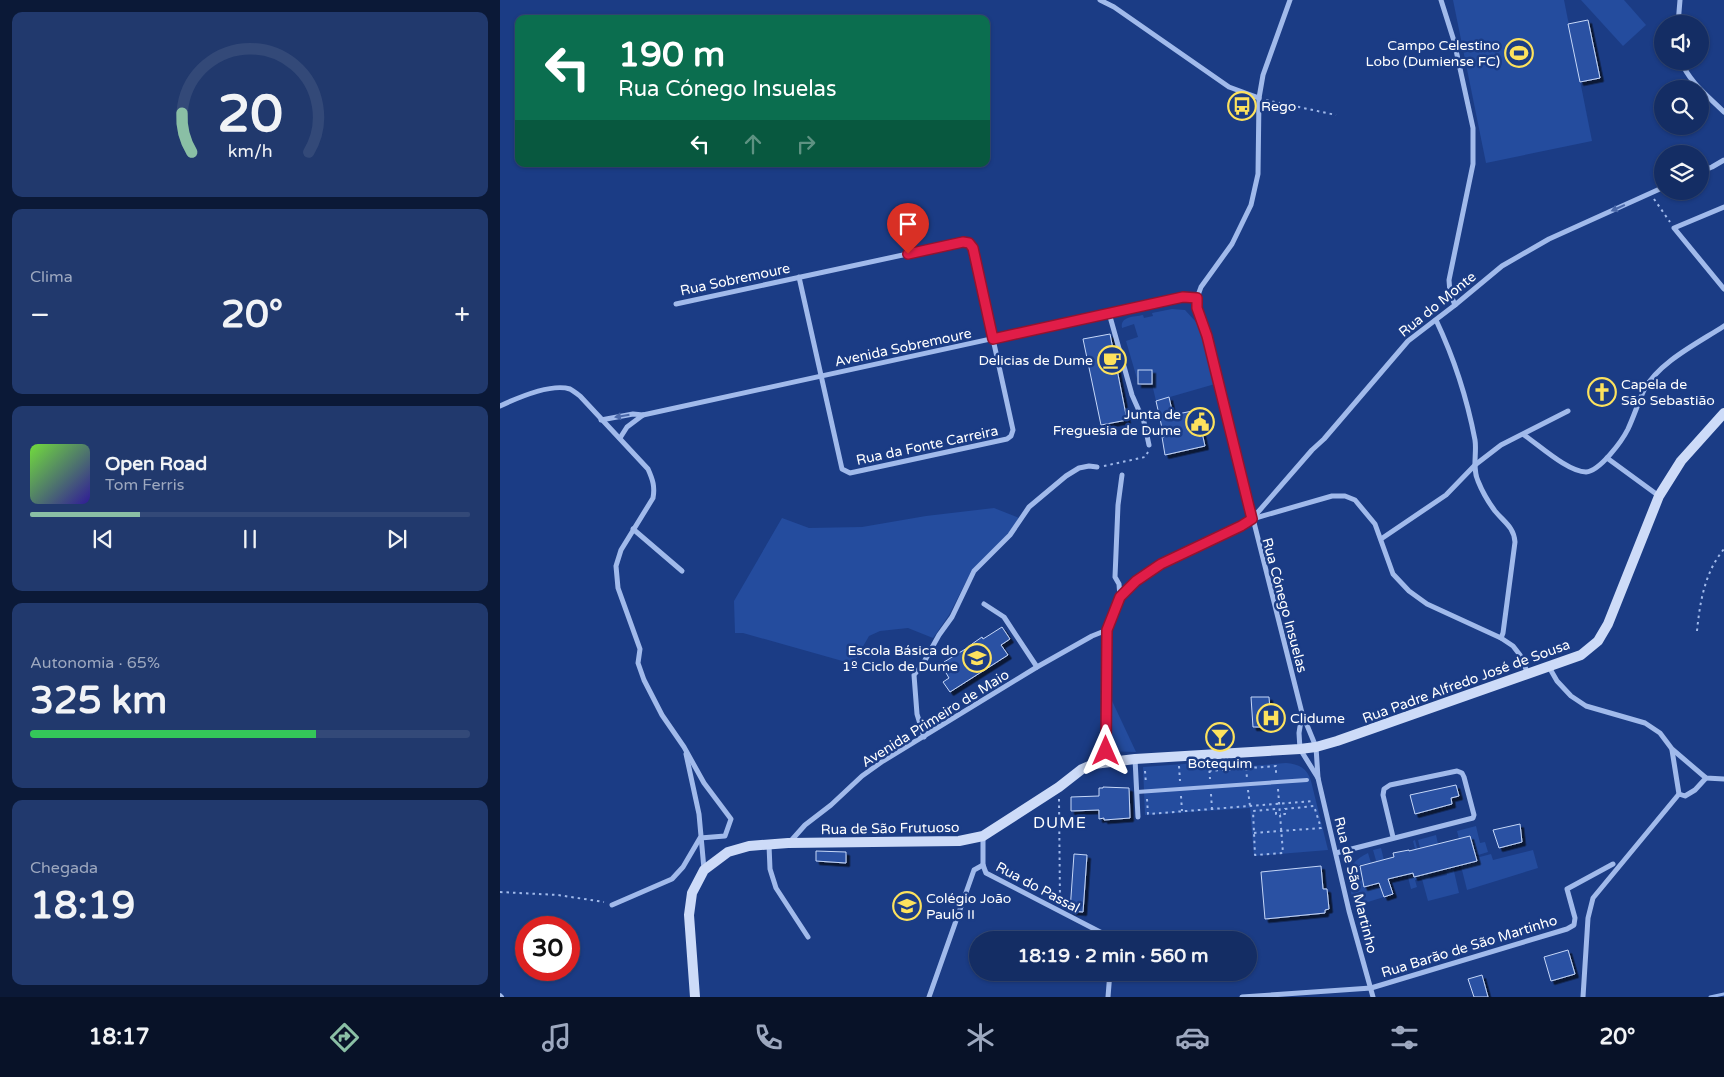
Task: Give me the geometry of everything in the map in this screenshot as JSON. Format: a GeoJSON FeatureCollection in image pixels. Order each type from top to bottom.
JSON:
{"type":"FeatureCollection","features":[{"type":"Feature","properties":{"kind":"street"},"geometry":{"type":"LineString","coordinates":[[1100,0],[1114,7],[1229,87],[1258,98]]}},
{"type":"Feature","properties":{"kind":"street"},"geometry":{"type":"LineString","coordinates":[[1197,298],[1201,287],[1232,244],[1252,205],[1258,174],[1258,98],[1263,75],[1290,0]]}},
{"type":"Feature","properties":{"kind":"street"},"geometry":{"type":"LineString","coordinates":[[1441,0],[1454,41],[1473,128],[1473,164],[1449,280],[1450,293],[1455,305]]}},
{"type":"Feature","properties":{"kind":"street"},"geometry":{"type":"LineString","coordinates":[[1679,15],[1680,0]]}},
{"type":"Feature","properties":{"kind":"street"},"geometry":{"type":"LineString","coordinates":[[1686,70],[1699,88],[1724,112]]}},
{"type":"Feature","properties":{"kind":"street"},"geometry":{"type":"LineString","coordinates":[[1709,168],[1724,160]]}},
{"type":"Feature","properties":{"kind":"street","name":"Rua do Monte"},"geometry":{"type":"LineString","coordinates":[[1252,519],[1408,341],[1502,266],[1549,238],[1654,191]]}},
{"type":"Feature","properties":{"kind":"street"},"geometry":{"type":"LineString","coordinates":[[1724,208],[1674,228],[1724,289]]}},
{"type":"Feature","properties":{"kind":"street","name":"Rua Sobremoure"},"geometry":{"type":"LineString","coordinates":[[676,304],[963,242],[969,243],[973,248],[993,339]]}},
{"type":"Feature","properties":{"kind":"street","name":"Rua Sobremoure"},"geometry":{"type":"LineString","coordinates":[[799,277],[821,376]]}},
{"type":"Feature","properties":{"kind":"street","name":"Avenida Sobremoure"},"geometry":{"type":"LineString","coordinates":[[601,420],[633,414],[642,415],[1183,297],[1197,298]]}},
{"type":"Feature","properties":{"kind":"street","name":"Rua Cónego Insuelas"},"geometry":{"type":"LineString","coordinates":[[1197,298],[1197,308],[1207,336],[1302,714],[1316,747]]}},
{"type":"Feature","properties":{"kind":"street"},"geometry":{"type":"LineString","coordinates":[[1109,313],[1132,395],[1144,422],[1149,445]]}},
{"type":"Feature","properties":{"kind":"street"},"geometry":{"type":"LineString","coordinates":[[1436,320],[1450,349],[1463,388],[1475,442],[1475,465],[1478,482],[1492,506],[1514,533],[1515,542],[1501,638]]}},
{"type":"Feature","properties":{"kind":"street"},"geometry":{"type":"LineString","coordinates":[[1524,435],[1573,469],[1586,472],[1594,470],[1607,458],[1627,432],[1645,389],[1663,366],[1724,326]]}},
{"type":"Feature","properties":{"kind":"street","name":"Rua da Fonte Carreira"},"geometry":{"type":"LineString","coordinates":[[821,376],[842,469],[850,474],[1007,439],[1011,436],[1013,430],[993,339]]}},
{"type":"Feature","properties":{"kind":"street"},"geometry":{"type":"LineString","coordinates":[[500,406],[519,397],[557,387],[571,390],[580,396],[648,469],[653,480],[653,498],[621,550],[616,566],[618,588],[640,650],[638,663],[644,680],[662,715],[684,747],[704,783],[731,819],[725,836],[700,838]]}},
{"type":"Feature","properties":{"kind":"street"},"geometry":{"type":"LineString","coordinates":[[1381,539],[1446,495],[1475,465],[1501,445],[1568,411]]}},
{"type":"Feature","properties":{"kind":"street","name":"Rua Padre Alfredo José de Sousa"},"geometry":{"type":"LineString","coordinates":[[1300,749],[1337,741],[1581,655],[1598,641],[1608,624],[1659,496],[1681,461],[1724,413]]}},
{"type":"Feature","properties":{"kind":"street"},"geometry":{"type":"LineString","coordinates":[[620,438],[627,427],[642,415]]}},
{"type":"Feature","properties":{"kind":"street"},"geometry":{"type":"LineString","coordinates":[[1607,458],[1659,496]]}},
{"type":"Feature","properties":{"kind":"street"},"geometry":{"type":"LineString","coordinates":[[924,737],[916,714],[914,675],[952,617],[974,570],[1010,535],[1029,507],[1066,476],[1079,468],[1097,467]]}},
{"type":"Feature","properties":{"kind":"street"},"geometry":{"type":"LineString","coordinates":[[1120,597],[1119,584],[1115,576],[1118,505],[1122,475]]}},
{"type":"Feature","properties":{"kind":"street"},"geometry":{"type":"LineString","coordinates":[[1106,762],[1107,630],[1120,597],[1136,581],[1161,564],[1252,519],[1332,496],[1345,496],[1355,500],[1365,512],[1374,524],[1381,539],[1393,574],[1409,591],[1427,604],[1501,638],[1513,646],[1520,655],[1528,674]]}},
{"type":"Feature","properties":{"kind":"street"},"geometry":{"type":"LineString","coordinates":[[633,529],[682,571]]}},
{"type":"Feature","properties":{"kind":"street"},"geometry":{"type":"LineString","coordinates":[[984,604],[1004,617],[1037,667]]}},
{"type":"Feature","properties":{"kind":"street","name":"Avenida Primeiro de Maio"},"geometry":{"type":"LineString","coordinates":[[788,843],[805,825],[831,805],[862,776],[883,761],[1037,667],[1092,636],[1107,630]]}},
{"type":"Feature","properties":{"kind":"street"},"geometry":{"type":"LineString","coordinates":[[1549,667],[1571,696],[1586,706],[1645,723],[1660,733],[1672,749],[1706,778],[1724,779]]}},
{"type":"Feature","properties":{"kind":"street","name":"Rua Cónego Insuelas"},"geometry":{"type":"LineString","coordinates":[[1300,749],[1299,733],[1302,714]]}},
{"type":"Feature","properties":{"kind":"street"},"geometry":{"type":"LineString","coordinates":[[684,747],[699,814],[704,870],[692,893],[689,915],[695,997]]}},
{"type":"Feature","properties":{"kind":"street","name":"Rua de São Martinho"},"geometry":{"type":"LineString","coordinates":[[1316,747],[1318,778],[1349,912],[1373,997]]}},
{"type":"Feature","properties":{"kind":"street","name":"Rua de São Frutuoso"},"geometry":{"type":"LineString","coordinates":[[704,870],[728,852],[749,846],[788,843],[959,841],[983,836],[1059,787],[1082,769],[1094,764],[1135,759],[1300,749]]}},
{"type":"Feature","properties":{"kind":"street","name":"Rua de São Martinho"},"geometry":{"type":"LineString","coordinates":[[1300,749],[1318,778]]}},
{"type":"Feature","properties":{"kind":"street"},"geometry":{"type":"LineString","coordinates":[[1583,997],[1588,918],[1593,898],[1679,794],[1672,749]]}},
{"type":"Feature","properties":{"kind":"street"},"geometry":{"type":"LineString","coordinates":[[1135,759],[1138,817]]}},
{"type":"Feature","properties":{"kind":"street"},"geometry":{"type":"LineString","coordinates":[[1336,853],[1392,837],[1473,818],[1474,814],[1462,773],[1457,771],[1390,785],[1384,789],[1383,795],[1392,837]]}},
{"type":"Feature","properties":{"kind":"street"},"geometry":{"type":"LineString","coordinates":[[1679,794],[1685,796],[1695,790],[1706,778]]}},
{"type":"Feature","properties":{"kind":"street","name":"Rua do Passal"},"geometry":{"type":"LineString","coordinates":[[983,836],[983,864],[986,873],[1098,931]]}},
{"type":"Feature","properties":{"kind":"street"},"geometry":{"type":"LineString","coordinates":[[612,905],[672,879],[683,867],[700,838]]}},
{"type":"Feature","properties":{"kind":"street"},"geometry":{"type":"LineString","coordinates":[[769,845],[770,869],[776,888],[808,937]]}},
{"type":"Feature","properties":{"kind":"street"},"geometry":{"type":"LineString","coordinates":[[929,997],[974,870],[983,864]]}},
{"type":"Feature","properties":{"kind":"street","name":"Rua Barão de São Martinho"},"geometry":{"type":"LineString","coordinates":[[1371,988],[1567,929],[1574,925],[1575,918],[1567,889],[1613,864]]}},
{"type":"Feature","properties":{"kind":"street"},"geometry":{"type":"LineString","coordinates":[[1108,997],[1109,981]]}},
{"type":"Feature","properties":{"kind":"street"},"geometry":{"type":"LineString","coordinates":[[1242,997],[1371,988]]}},
{"type":"Feature","properties":{"kind":"lane"},"geometry":{"type":"LineString","coordinates":[[1137,792],[1307,780]]}},
{"type":"Feature","properties":{"kind":"path"},"geometry":{"type":"LineString","coordinates":[[1258,98],[1336,115]]}},
{"type":"Feature","properties":{"kind":"path"},"geometry":{"type":"LineString","coordinates":[[1650,193],[1674,228]]}},
{"type":"Feature","properties":{"kind":"path"},"geometry":{"type":"LineString","coordinates":[[1097,467],[1145,457],[1149,445]]}},
{"type":"Feature","properties":{"kind":"path"},"geometry":{"type":"LineString","coordinates":[[1697,630],[1702,593],[1714,560],[1724,549]]}},
{"type":"Feature","properties":{"kind":"path"},"geometry":{"type":"LineString","coordinates":[[1210,771],[1276,766]]}},
{"type":"Feature","properties":{"kind":"path"},"geometry":{"type":"LineString","coordinates":[[1059,787],[1060,911]]}},
{"type":"Feature","properties":{"kind":"path"},"geometry":{"type":"LineString","coordinates":[[1254,833],[1281,831],[1321,828],[1314,806],[1285,808],[1286,814],[1281,814],[1276,814],[1276,809],[1253,811],[1254,833],[1255,855],[1283,853],[1281,831],[1281,814],[1280,805]]}},
{"type":"Feature","properties":{"kind":"path"},"geometry":{"type":"LineString","coordinates":[[500,892],[558,895],[600,901],[612,905]]}},
{"type":"Feature","properties":{"kind":"shaded area","name":"Campo Celestino Lobo (Dumiense FC)"},"geometry":{"type":"Polygon","coordinates":[[[1453,0],[1564,0],[1592,141],[1486,163],[1453,0]]]}},
{"type":"Feature","properties":{"kind":"shaded area"},"geometry":{"type":"Polygon","coordinates":[[[1581,0],[1624,0],[1646,25],[1623,46],[1581,0]]]}},
{"type":"Feature","properties":{"kind":"shaded area"},"geometry":{"type":"Polygon","coordinates":[[[1172,309],[1185,310],[1196,322],[1201,331],[1215,384],[1156,401],[1152,384],[1152,370],[1139,370],[1138,382],[1126,341],[1138,337],[1134,324],[1122,328],[1122,324],[1128,318],[1143,315],[1144,318],[1153,316],[1152,313],[1172,309]]]}},
{"type":"Feature","properties":{"kind":"shaded area"},"geometry":{"type":"Polygon","coordinates":[[[994,508],[1019,518],[1008,534],[972,570],[949,615],[933,638],[908,628],[880,631],[869,636],[853,664],[743,633],[735,633],[734,601],[782,518],[809,528],[862,527],[926,516],[994,508]]]}},
{"type":"Feature","properties":{"kind":"shaded area"},"geometry":{"type":"Polygon","coordinates":[[[1106,688],[1136,752],[1106,751],[1106,688]]]}},
{"type":"Feature","properties":{"kind":"shaded area"},"geometry":{"type":"Polygon","coordinates":[[[1211,762],[1212,769],[1286,763],[1295,764],[1302,768],[1311,781],[1328,850],[1254,856],[1250,808],[1145,815],[1143,767],[1211,762]]]}},
{"type":"Feature","properties":{"kind":"shaded area"},"geometry":{"type":"Polygon","coordinates":[[[1476,826],[1480,843],[1485,842],[1488,852],[1475,856],[1470,837],[1459,839],[1457,831],[1476,826]]]}},
{"type":"Feature","properties":{"kind":"shaded area"},"geometry":{"type":"Polygon","coordinates":[[[1436,835],[1438,844],[1423,860],[1418,840],[1436,835]]]}},
{"type":"Feature","properties":{"kind":"shaded area"},"geometry":{"type":"Polygon","coordinates":[[[1415,840],[1421,863],[1426,862],[1430,879],[1447,875],[1446,869],[1453,867],[1459,893],[1428,901],[1422,879],[1415,880],[1417,887],[1411,889],[1407,873],[1420,869],[1413,841],[1415,840]]]}},
{"type":"Feature","properties":{"kind":"shaded area"},"geometry":{"type":"Polygon","coordinates":[[[1381,848],[1391,889],[1382,892],[1384,897],[1355,906],[1349,882],[1350,869],[1359,858],[1368,853],[1371,863],[1359,865],[1365,889],[1383,885],[1373,850],[1381,848]]]}},
{"type":"Feature","properties":{"kind":"shaded area"},"geometry":{"type":"Polygon","coordinates":[[[1533,850],[1538,868],[1467,890],[1461,866],[1477,862],[1476,858],[1491,854],[1493,860],[1533,850]]]}},
{"type":"Feature","properties":{"kind":"building"},"geometry":{"type":"Polygon","coordinates":[[[1588,20],[1600,78],[1580,82],[1568,24],[1588,20]]]}},
{"type":"Feature","properties":{"kind":"building"},"geometry":{"type":"Polygon","coordinates":[[[1110,334],[1127,420],[1101,425],[1083,339],[1110,334]]]}},
{"type":"Feature","properties":{"kind":"building"},"geometry":{"type":"Polygon","coordinates":[[[1138,370],[1152,370],[1152,384],[1138,384],[1138,370]]]}},
{"type":"Feature","properties":{"kind":"building"},"geometry":{"type":"Polygon","coordinates":[[[1169,397],[1173,415],[1197,410],[1205,446],[1165,455],[1162,437],[1164,437],[1156,401],[1169,397]]]}},
{"type":"Feature","properties":{"kind":"building"},"geometry":{"type":"Polygon","coordinates":[[[1002,627],[1010,639],[1001,645],[1008,655],[950,692],[943,682],[949,678],[942,666],[945,664],[944,662],[982,637],[983,639],[1002,627]]]}},
{"type":"Feature","properties":{"kind":"building"},"geometry":{"type":"Polygon","coordinates":[[[1251,697],[1269,697],[1271,723],[1262,723],[1262,727],[1253,727],[1251,697]]]}},
{"type":"Feature","properties":{"kind":"building"},"geometry":{"type":"Polygon","coordinates":[[[1456,785],[1459,796],[1451,798],[1452,804],[1415,814],[1410,795],[1456,785]]]}},
{"type":"Feature","properties":{"kind":"building"},"geometry":{"type":"Polygon","coordinates":[[[1099,788],[1129,788],[1130,818],[1104,820],[1104,818],[1099,819],[1099,810],[1071,811],[1071,797],[1099,796],[1099,788]]]}},
{"type":"Feature","properties":{"kind":"building"},"geometry":{"type":"Polygon","coordinates":[[[1520,824],[1522,842],[1499,848],[1493,830],[1520,824]]]}},
{"type":"Feature","properties":{"kind":"building"},"geometry":{"type":"Polygon","coordinates":[[[1470,836],[1477,861],[1414,877],[1413,873],[1388,879],[1393,894],[1384,897],[1379,883],[1364,887],[1360,866],[1394,857],[1393,853],[1470,836]]]}},
{"type":"Feature","properties":{"kind":"building"},"geometry":{"type":"Polygon","coordinates":[[[816,851],[846,852],[846,863],[816,861],[816,851]]]}},
{"type":"Feature","properties":{"kind":"building"},"geometry":{"type":"Polygon","coordinates":[[[1074,854],[1087,855],[1083,912],[1070,911],[1074,854]]]}},
{"type":"Feature","properties":{"kind":"building"},"geometry":{"type":"Polygon","coordinates":[[[1321,866],[1323,889],[1327,889],[1329,909],[1325,910],[1325,913],[1265,919],[1261,872],[1321,866]]]}},
{"type":"Feature","properties":{"kind":"building"},"geometry":{"type":"Polygon","coordinates":[[[1568,950],[1575,974],[1551,981],[1544,957],[1568,950]]]}},
{"type":"Feature","properties":{"kind":"building"},"geometry":{"type":"Polygon","coordinates":[[[1482,975],[1488,997],[1474,997],[1468,979],[1482,975]]]}},
{"type":"Feature","properties":{"kind":"waterway"},"geometry":{"type":"LineString","coordinates":[[1710,997],[1724,994]]}},
{"type":"Feature","properties":{"kind":"place","name":"Campo Celestino Lobo (Dumiense FC)"},"geometry":{"type":"Point","coordinates":[1519,53]}},
{"type":"Feature","properties":{"kind":"place","name":"Rego"},"geometry":{"type":"Point","coordinates":[1242,106]}},
{"type":"Feature","properties":{"kind":"place","name":"Delicias de Dume"},"geometry":{"type":"Point","coordinates":[1112,360]}},
{"type":"Feature","properties":{"kind":"place","name":"Capela de São Sebastião"},"geometry":{"type":"Point","coordinates":[1602,392]}},
{"type":"Feature","properties":{"kind":"place","name":"Junta de Freguesia de Dume"},"geometry":{"type":"Point","coordinates":[1200,422]}},
{"type":"Feature","properties":{"kind":"place","name":"Escola Básica do 1º Ciclo de Dume"},"geometry":{"type":"Point","coordinates":[977,658]}},
{"type":"Feature","properties":{"kind":"place","name":"Clidume"},"geometry":{"type":"Point","coordinates":[1271,718]}},
{"type":"Feature","properties":{"kind":"place","name":"Botequim"},"geometry":{"type":"Point","coordinates":[1220,737]}},
{"type":"Feature","properties":{"kind":"place","name":"Colégio João Paulo II"},"geometry":{"type":"Point","coordinates":[907,906]}},
{"type":"Feature","properties":{"kind":"district","name":"DUME"},"geometry":{"type":"Point","coordinates":[1060,822]}},
{"type":"Feature","properties":{"kind":"route"},"geometry":{"type":"LineString","coordinates":[[908,254],[963,242],[969,243],[973,248],[993,339],[1183,297],[1197,298],[1197,308],[1207,336],[1252,519],[1161,564],[1136,581],[1120,597],[1107,630],[1105,653],[1106,751]]}}]}
